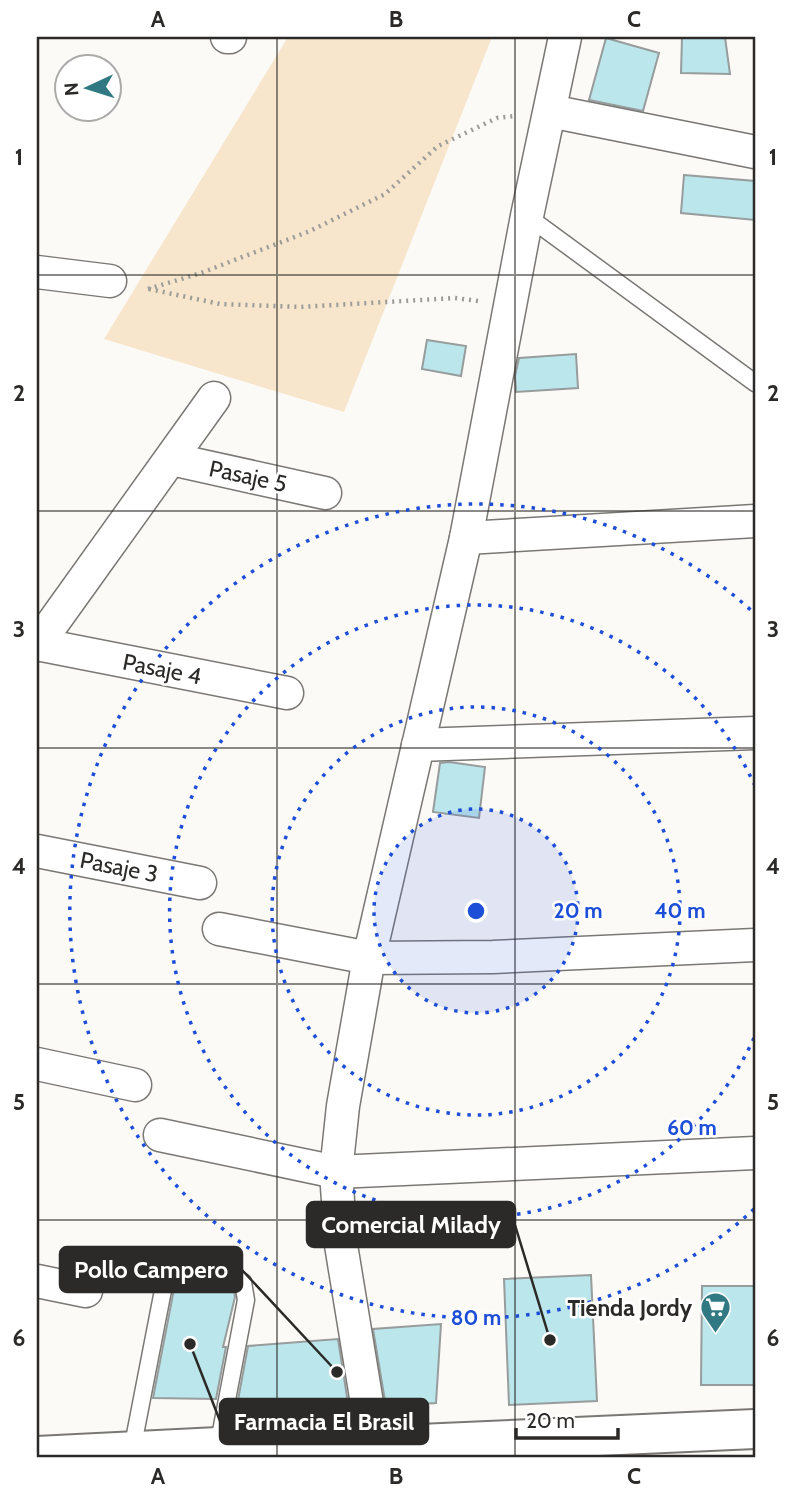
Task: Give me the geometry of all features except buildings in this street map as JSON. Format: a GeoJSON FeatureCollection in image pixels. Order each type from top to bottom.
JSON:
{"type":"FeatureCollection","features":[{"type":"Feature","properties":{"kind":"street"},"geometry":{"type":"LineString","coordinates":[[374,1452],[341,1245],[336,1172],[343,1107],[369,958],[466,538],[527,215],[565,37]]}},
{"type":"Feature","properties":{"kind":"street"},"geometry":{"type":"LineString","coordinates":[[550,111],[755,152]]}},
{"type":"Feature","properties":{"kind":"street"},"geometry":{"type":"LineString","coordinates":[[37,272],[110,281]]}},
{"type":"Feature","properties":{"kind":"street"},"geometry":{"type":"LineString","coordinates":[[37,645],[214,398]]}},
{"type":"Feature","properties":{"kind":"street","name":"Pasaje 5"},"geometry":{"type":"LineString","coordinates":[[171,459],[325,492]]}},
{"type":"Feature","properties":{"kind":"street"},"geometry":{"type":"LineString","coordinates":[[466,538],[755,521]]}},
{"type":"Feature","properties":{"kind":"street","name":"Pasaje 4"},"geometry":{"type":"LineString","coordinates":[[37,645],[287,693]]}},
{"type":"Feature","properties":{"kind":"street"},"geometry":{"type":"LineString","coordinates":[[418,745],[755,733]]}},
{"type":"Feature","properties":{"kind":"street","name":"Pasaje 3"},"geometry":{"type":"LineString","coordinates":[[37,851],[200,883]]}},
{"type":"Feature","properties":{"kind":"street"},"geometry":{"type":"LineString","coordinates":[[219,929],[369,958],[493,957],[755,945]]}},
{"type":"Feature","properties":{"kind":"street"},"geometry":{"type":"LineString","coordinates":[[37,1064],[135,1085]]}},
{"type":"Feature","properties":{"kind":"street"},"geometry":{"type":"LineString","coordinates":[[160,1135],[336,1172],[755,1153]]}},
{"type":"Feature","properties":{"kind":"street"},"geometry":{"type":"LineString","coordinates":[[37,1281],[86,1291]]}},
{"type":"Feature","properties":{"kind":"street"},"geometry":{"type":"LineString","coordinates":[[37,1455],[132,1454],[218,1447],[374,1452],[755,1429]]}},
{"type":"Feature","properties":{"kind":"lane"},"geometry":{"type":"LineString","coordinates":[[527,215],[755,383]]}},
{"type":"Feature","properties":{"kind":"lane"},"geometry":{"type":"LineString","coordinates":[[132,1454],[163,1285],[173,1270],[193,1267],[228,1273],[243,1282],[247,1300],[218,1447]]}},
{"type":"Feature","properties":{"kind":"path"},"geometry":{"type":"LineString","coordinates":[[148,289],[201,273],[323,225],[385,194],[438,146],[497,118],[550,111]]}},
{"type":"Feature","properties":{"kind":"path"},"geometry":{"type":"LineString","coordinates":[[110,281],[220,304],[300,307],[455,298],[510,306]]}},
{"type":"Feature","properties":{"kind":"shaded area"},"geometry":{"type":"Polygon","coordinates":[[[288,37],[492,37],[344,412],[104,339],[288,37]]]}},
{"type":"Feature","properties":{"kind":"place","name":"Tienda Jordy"},"geometry":{"type":"Point","coordinates":[715,1335]}},
{"type":"Feature","properties":{"kind":"place","name":"Comercial Milady"},"geometry":{"type":"Point","coordinates":[550,1340]}},
{"type":"Feature","properties":{"kind":"place","name":"Farmacia El Brasil"},"geometry":{"type":"Point","coordinates":[190,1344]}},
{"type":"Feature","properties":{"kind":"place","name":"Pollo Campero"},"geometry":{"type":"Point","coordinates":[337,1372]}}]}
